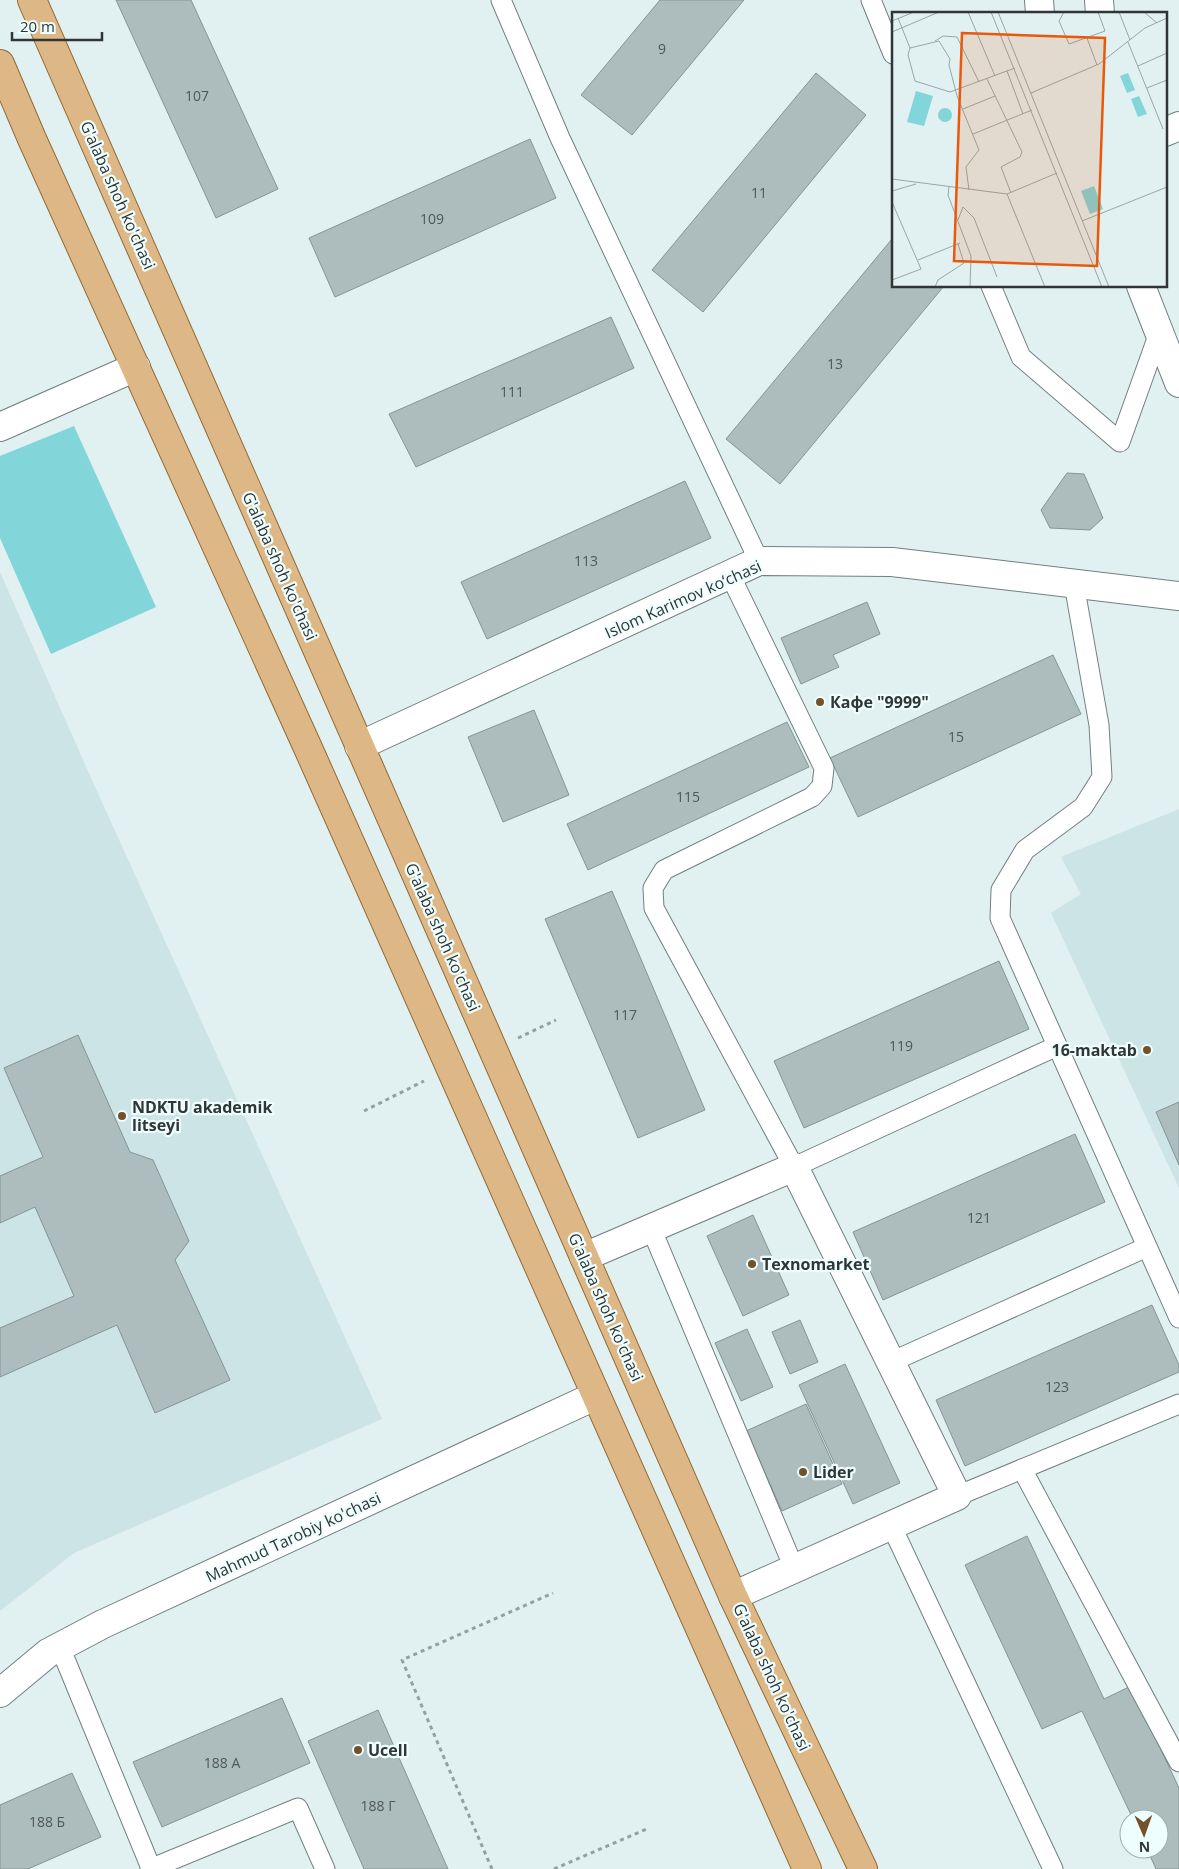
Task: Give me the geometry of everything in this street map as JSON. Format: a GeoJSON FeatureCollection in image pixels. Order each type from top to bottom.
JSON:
{"type":"FeatureCollection","features":[{"type":"Feature","properties":{"kind":"main road","name":"G'alaba shoh ko'chasi"},"geometry":{"type":"LineString","coordinates":[[32,0],[733,1596],[863,1869]]}},
{"type":"Feature","properties":{"kind":"main road"},"geometry":{"type":"LineString","coordinates":[[0,64],[308,748],[807,1869]]}},
{"type":"Feature","properties":{"kind":"street"},"geometry":{"type":"LineString","coordinates":[[1166,132],[1179,126]]}},
{"type":"Feature","properties":{"kind":"street"},"geometry":{"type":"LineString","coordinates":[[1142,288],[1179,383]]}},
{"type":"Feature","properties":{"kind":"street"},"geometry":{"type":"LineString","coordinates":[[0,427],[136,367]]}},
{"type":"Feature","properties":{"kind":"street","name":"Islom Karimov ko‘chasi"},"geometry":{"type":"LineString","coordinates":[[360,746],[759,562],[892,562],[1179,596]]}},
{"type":"Feature","properties":{"kind":"street"},"geometry":{"type":"LineString","coordinates":[[584,1256],[794,1167],[957,1496],[733,1596]]}},
{"type":"Feature","properties":{"kind":"street","name":"Mahmud Tarobiy ko'chasi"},"geometry":{"type":"LineString","coordinates":[[0,1693],[48,1653],[112,1620],[595,1396]]}},
{"type":"Feature","properties":{"kind":"lane"},"geometry":{"type":"LineString","coordinates":[[501,0],[560,138],[759,562]]}},
{"type":"Feature","properties":{"kind":"lane"},"geometry":{"type":"LineString","coordinates":[[870,0],[892,52]]}},
{"type":"Feature","properties":{"kind":"lane"},"geometry":{"type":"LineString","coordinates":[[992,288],[1021,357],[1120,442],[1159,333]]}},
{"type":"Feature","properties":{"kind":"lane"},"geometry":{"type":"LineString","coordinates":[[730,574],[824,768],[822,786],[812,797],[664,870],[653,888],[654,908],[794,1167],[1057,1046]]}},
{"type":"Feature","properties":{"kind":"lane"},"geometry":{"type":"LineString","coordinates":[[1074,584],[1099,725],[1102,777],[1083,807],[1025,850],[1001,890],[1000,918],[1179,1318]]}},
{"type":"Feature","properties":{"kind":"lane"},"geometry":{"type":"LineString","coordinates":[[651,1228],[794,1568]]}},
{"type":"Feature","properties":{"kind":"lane"},"geometry":{"type":"LineString","coordinates":[[891,1362],[1147,1247]]}},
{"type":"Feature","properties":{"kind":"lane"},"geometry":{"type":"LineString","coordinates":[[957,1496],[1179,1404]]}},
{"type":"Feature","properties":{"kind":"lane"},"geometry":{"type":"LineString","coordinates":[[1022,1469],[1179,1762]]}},
{"type":"Feature","properties":{"kind":"lane"},"geometry":{"type":"LineString","coordinates":[[891,1525],[1052,1869]]}},
{"type":"Feature","properties":{"kind":"lane"},"geometry":{"type":"LineString","coordinates":[[60,1647],[151,1869],[298,1808],[325,1869]]}},
{"type":"Feature","properties":{"kind":"path"},"geometry":{"type":"LineString","coordinates":[[492,1869],[402,1660],[553,1593]]}},
{"type":"Feature","properties":{"kind":"path"},"geometry":{"type":"LineString","coordinates":[[554,1869],[648,1828]]}},
{"type":"Feature","properties":{"kind":"shaded area"},"geometry":{"type":"Polygon","coordinates":[[[74,426],[156,607],[51,654],[0,538],[0,456],[74,426]]]}},
{"type":"Feature","properties":{"kind":"shaded area","name":"NDKTU akademik litseyi"},"geometry":{"type":"Polygon","coordinates":[[[0,572],[91,778],[382,1419],[74,1553],[0,1611],[0,572]]]}},
{"type":"Feature","properties":{"kind":"shaded area","name":"16-maktab"},"geometry":{"type":"Polygon","coordinates":[[[1179,809],[1179,1188],[1051,913],[1081,894],[1061,857],[1179,809]]]}},
{"type":"Feature","properties":{"kind":"building"},"geometry":{"type":"Polygon","coordinates":[[[116,0],[191,0],[278,189],[216,218],[116,0]]]}},
{"type":"Feature","properties":{"kind":"building"},"geometry":{"type":"Polygon","coordinates":[[[660,0],[744,0],[632,135],[581,95],[660,0]]]}},
{"type":"Feature","properties":{"kind":"building"},"geometry":{"type":"Polygon","coordinates":[[[816,73],[866,115],[703,312],[652,270],[816,73]]]}},
{"type":"Feature","properties":{"kind":"building"},"geometry":{"type":"Polygon","coordinates":[[[530,139],[556,198],[335,297],[309,238],[530,139]]]}},
{"type":"Feature","properties":{"kind":"building"},"geometry":{"type":"Polygon","coordinates":[[[892,239],[892,288],[942,288],[780,484],[726,439],[892,239]]]}},
{"type":"Feature","properties":{"kind":"building"},"geometry":{"type":"Polygon","coordinates":[[[611,317],[634,368],[416,467],[389,414],[611,317]]]}},
{"type":"Feature","properties":{"kind":"building"},"geometry":{"type":"Polygon","coordinates":[[[1067,473],[1084,474],[1103,518],[1090,530],[1050,528],[1041,510],[1067,473]]]}},
{"type":"Feature","properties":{"kind":"building"},"geometry":{"type":"Polygon","coordinates":[[[685,481],[711,538],[487,639],[461,582],[685,481]]]}},
{"type":"Feature","properties":{"kind":"building"},"geometry":{"type":"Polygon","coordinates":[[[867,602],[880,634],[833,655],[839,667],[801,684],[781,638],[867,602]]]}},
{"type":"Feature","properties":{"kind":"building"},"geometry":{"type":"Polygon","coordinates":[[[1053,655],[1081,714],[858,817],[830,758],[1053,655]]]}},
{"type":"Feature","properties":{"kind":"building"},"geometry":{"type":"Polygon","coordinates":[[[534,710],[569,795],[503,822],[468,737],[534,710]]]}},
{"type":"Feature","properties":{"kind":"building"},"geometry":{"type":"Polygon","coordinates":[[[787,722],[809,767],[588,870],[567,824],[787,722]]]}},
{"type":"Feature","properties":{"kind":"building"},"geometry":{"type":"Polygon","coordinates":[[[612,891],[705,1110],[638,1138],[545,919],[612,891]]]}},
{"type":"Feature","properties":{"kind":"building"},"geometry":{"type":"Polygon","coordinates":[[[999,961],[1029,1029],[804,1128],[774,1061],[999,961]]]}},
{"type":"Feature","properties":{"kind":"building"},"geometry":{"type":"Polygon","coordinates":[[[78,1035],[130,1152],[153,1160],[189,1241],[175,1260],[230,1380],[155,1413],[117,1325],[0,1377],[0,1328],[74,1296],[35,1207],[0,1223],[0,1176],[43,1157],[4,1068],[78,1035]]]}},
{"type":"Feature","properties":{"kind":"building"},"geometry":{"type":"Polygon","coordinates":[[[1179,1102],[1179,1165],[1156,1112],[1179,1102]]]}},
{"type":"Feature","properties":{"kind":"building"},"geometry":{"type":"Polygon","coordinates":[[[1075,1134],[1105,1202],[883,1300],[853,1232],[1075,1134]]]}},
{"type":"Feature","properties":{"kind":"building"},"geometry":{"type":"Polygon","coordinates":[[[753,1215],[789,1295],[743,1316],[707,1236],[753,1215]]]}},
{"type":"Feature","properties":{"kind":"building"},"geometry":{"type":"Polygon","coordinates":[[[1152,1305],[1179,1365],[1179,1372],[965,1466],[936,1400],[1152,1305]]]}},
{"type":"Feature","properties":{"kind":"building"},"geometry":{"type":"Polygon","coordinates":[[[800,1320],[818,1362],[790,1374],[772,1332],[800,1320]]]}},
{"type":"Feature","properties":{"kind":"building"},"geometry":{"type":"Polygon","coordinates":[[[747,1329],[773,1387],[741,1401],[715,1343],[747,1329]]]}},
{"type":"Feature","properties":{"kind":"building"},"geometry":{"type":"Polygon","coordinates":[[[845,1364],[900,1483],[853,1504],[799,1385],[845,1364]]]}},
{"type":"Feature","properties":{"kind":"building"},"geometry":{"type":"Polygon","coordinates":[[[806,1404],[842,1484],[782,1511],[746,1431],[806,1404]]]}},
{"type":"Feature","properties":{"kind":"building"},"geometry":{"type":"Polygon","coordinates":[[[1027,1536],[1104,1699],[1131,1686],[1179,1788],[1179,1869],[1156,1869],[1152,1859],[1169,1859],[1169,1809],[1128,1809],[1082,1711],[1042,1729],[965,1565],[1027,1536]]]}},
{"type":"Feature","properties":{"kind":"building"},"geometry":{"type":"Polygon","coordinates":[[[282,1698],[310,1763],[162,1827],[133,1762],[282,1698]]]}},
{"type":"Feature","properties":{"kind":"building"},"geometry":{"type":"Polygon","coordinates":[[[378,1710],[448,1869],[364,1869],[308,1741],[378,1710]]]}},
{"type":"Feature","properties":{"kind":"building"},"geometry":{"type":"Polygon","coordinates":[[[72,1773],[101,1837],[28,1869],[0,1869],[0,1805],[72,1773]]]}},
{"type":"Feature","properties":{"kind":"place","name":"Кафе \"9999\""},"geometry":{"type":"Point","coordinates":[820,702]}},
{"type":"Feature","properties":{"kind":"place","name":"16-maktab"},"geometry":{"type":"Point","coordinates":[1147,1050]}},
{"type":"Feature","properties":{"kind":"place","name":"NDKTU akademik litseyi"},"geometry":{"type":"Point","coordinates":[122,1116]}},
{"type":"Feature","properties":{"kind":"place","name":"Texnomarket"},"geometry":{"type":"Point","coordinates":[752,1264]}},
{"type":"Feature","properties":{"kind":"place","name":"Lider"},"geometry":{"type":"Point","coordinates":[803,1472]}},
{"type":"Feature","properties":{"kind":"place","name":"Ucell"},"geometry":{"type":"Point","coordinates":[358,1750]}}]}
